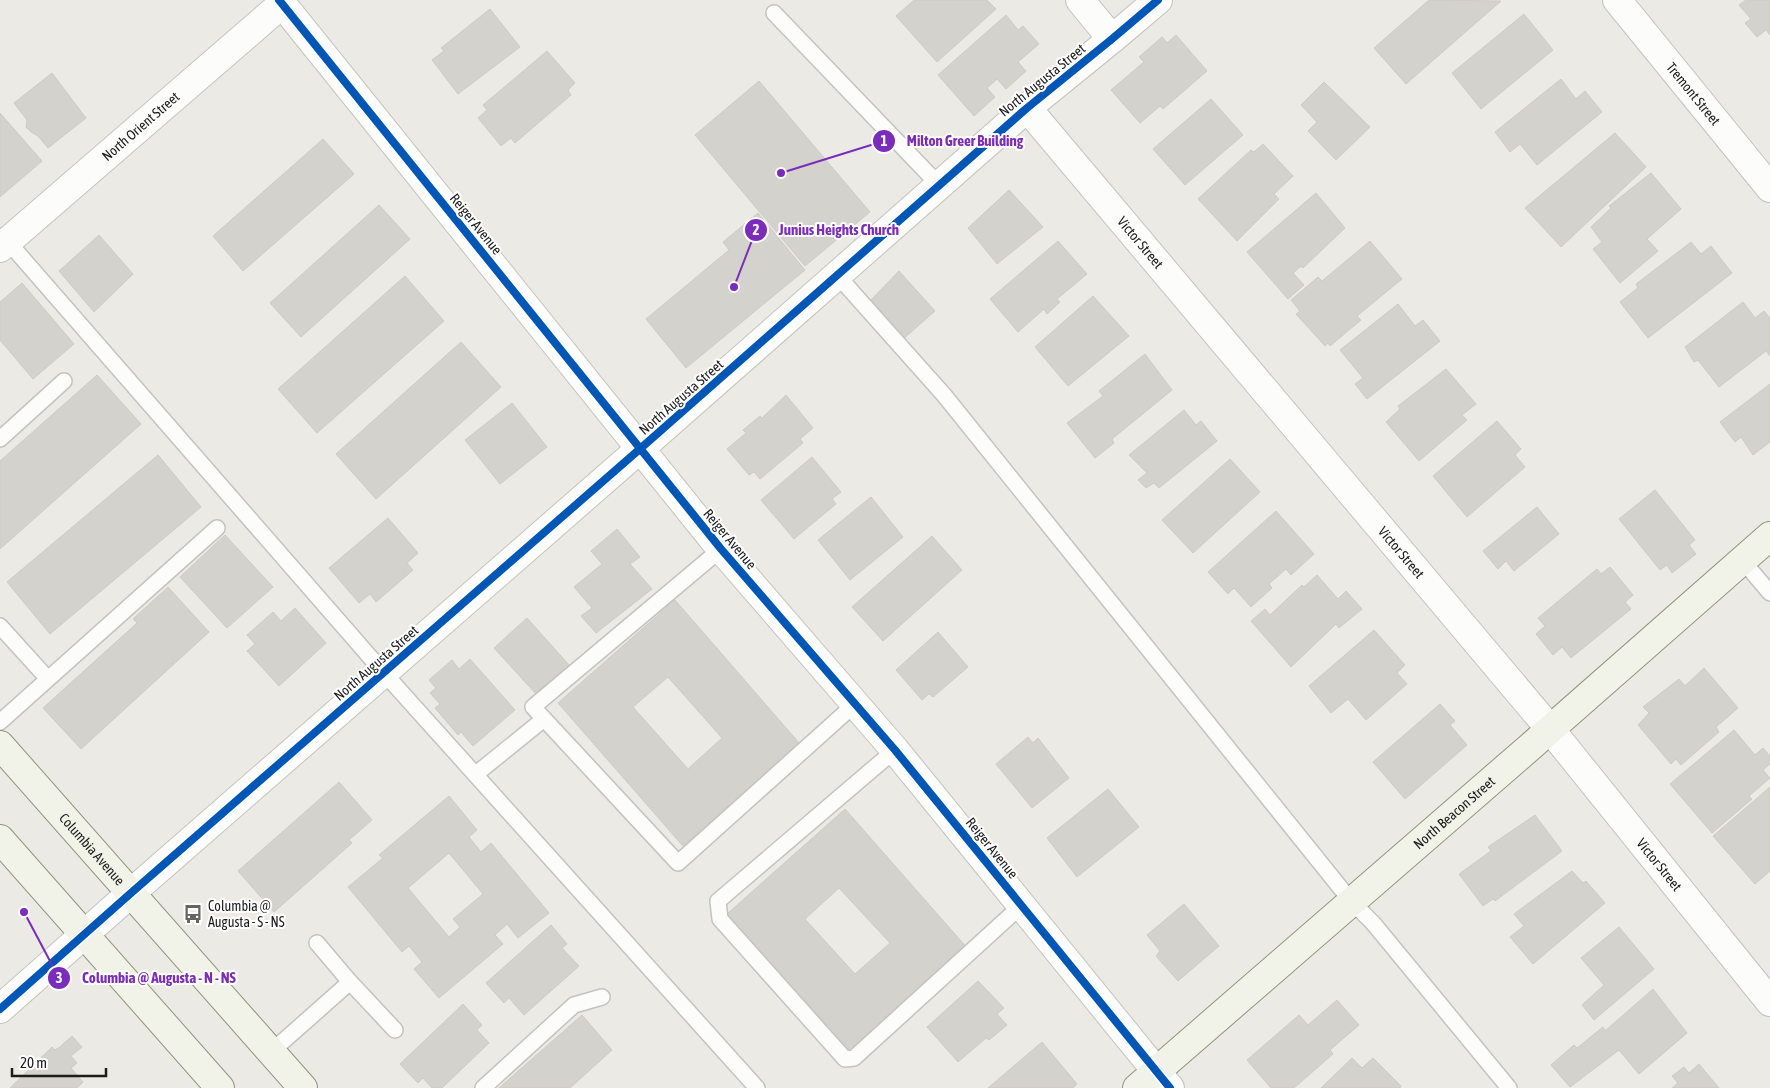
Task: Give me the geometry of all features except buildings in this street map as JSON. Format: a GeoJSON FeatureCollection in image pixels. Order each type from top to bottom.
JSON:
{"type":"FeatureCollection","features":[{"type":"Feature","properties":{"kind":"street"},"geometry":{"type":"LineString","coordinates":[[1080,0],[1112,39]]}},
{"type":"Feature","properties":{"kind":"street","name":"North Augusta Street"},"geometry":{"type":"LineString","coordinates":[[0,1009],[1027,108],[1158,0]]}},
{"type":"Feature","properties":{"kind":"street","name":"Tremont Street"},"geometry":{"type":"LineString","coordinates":[[1617,0],[1770,188]]}},
{"type":"Feature","properties":{"kind":"street","name":"North Orient Street"},"geometry":{"type":"LineString","coordinates":[[2,241],[280,2]]}},
{"type":"Feature","properties":{"kind":"street","name":"Reiger Avenue"},"geometry":{"type":"LineString","coordinates":[[280,2],[722,549],[895,750],[1022,905],[1154,1082]]}},
{"type":"Feature","properties":{"kind":"street","name":"Victor Street"},"geometry":{"type":"LineString","coordinates":[[1027,108],[1550,729],[1770,1002]]}},
{"type":"Feature","properties":{"kind":"street","name":"North Beacon Street"},"geometry":{"type":"LineString","coordinates":[[1154,1082],[1352,901],[1770,536]]}},
{"type":"Feature","properties":{"kind":"street","name":"Columbia Avenue"},"geometry":{"type":"LineString","coordinates":[[0,745],[303,1088]]}},
{"type":"Feature","properties":{"kind":"street"},"geometry":{"type":"LineString","coordinates":[[0,839],[220,1088]]}},
{"type":"Feature","properties":{"kind":"lane"},"geometry":{"type":"LineString","coordinates":[[774,13],[939,185]]}},
{"type":"Feature","properties":{"kind":"lane"},"geometry":{"type":"LineString","coordinates":[[2,241],[384,672],[757,1088]]}},
{"type":"Feature","properties":{"kind":"lane"},"geometry":{"type":"LineString","coordinates":[[837,275],[944,395],[1352,901],[1373,923],[1509,1088]]}},
{"type":"Feature","properties":{"kind":"lane"},"geometry":{"type":"LineString","coordinates":[[0,439],[64,381]]}},
{"type":"Feature","properties":{"kind":"lane"},"geometry":{"type":"LineString","coordinates":[[0,722],[218,528]]}},
{"type":"Feature","properties":{"kind":"lane"},"geometry":{"type":"LineString","coordinates":[[722,549],[532,707],[678,863],[855,704]]}},
{"type":"Feature","properties":{"kind":"lane"},"geometry":{"type":"LineString","coordinates":[[1742,560],[1770,592]]}},
{"type":"Feature","properties":{"kind":"lane"},"geometry":{"type":"LineString","coordinates":[[0,626],[48,679]]}},
{"type":"Feature","properties":{"kind":"lane"},"geometry":{"type":"LineString","coordinates":[[476,774],[544,719]]}},
{"type":"Feature","properties":{"kind":"lane"},"geometry":{"type":"LineString","coordinates":[[895,750],[718,901],[720,919],[845,1060],[854,1058],[1022,905]]}},
{"type":"Feature","properties":{"kind":"lane"},"geometry":{"type":"LineString","coordinates":[[317,943],[395,1030]]}},
{"type":"Feature","properties":{"kind":"lane"},"geometry":{"type":"LineString","coordinates":[[271,1052],[350,982]]}},
{"type":"Feature","properties":{"kind":"lane"},"geometry":{"type":"LineString","coordinates":[[483,1088],[574,1005],[602,997]]}},
{"type":"Feature","properties":{"kind":"cycle path"},"geometry":{"type":"LineString","coordinates":[[279,0],[721,549],[895,750],[1170,1088]]}},
{"type":"Feature","properties":{"kind":"cycle path"},"geometry":{"type":"LineString","coordinates":[[0,1009],[1027,108],[1158,0]]}},
{"type":"Feature","properties":{"kind":"place","name":"Milton Greer Building"},"geometry":{"type":"Point","coordinates":[781,173]}},
{"type":"Feature","properties":{"kind":"place","name":"Junius Heights Church"},"geometry":{"type":"Point","coordinates":[734,287]}},
{"type":"Feature","properties":{"kind":"place","name":"Columbia @ Augusta - N - NS"},"geometry":{"type":"Point","coordinates":[24,912]}},
{"type":"Feature","properties":{"kind":"place","name":"Columbia @ Augusta - S - NS"},"geometry":{"type":"Point","coordinates":[193,914]}}]}
